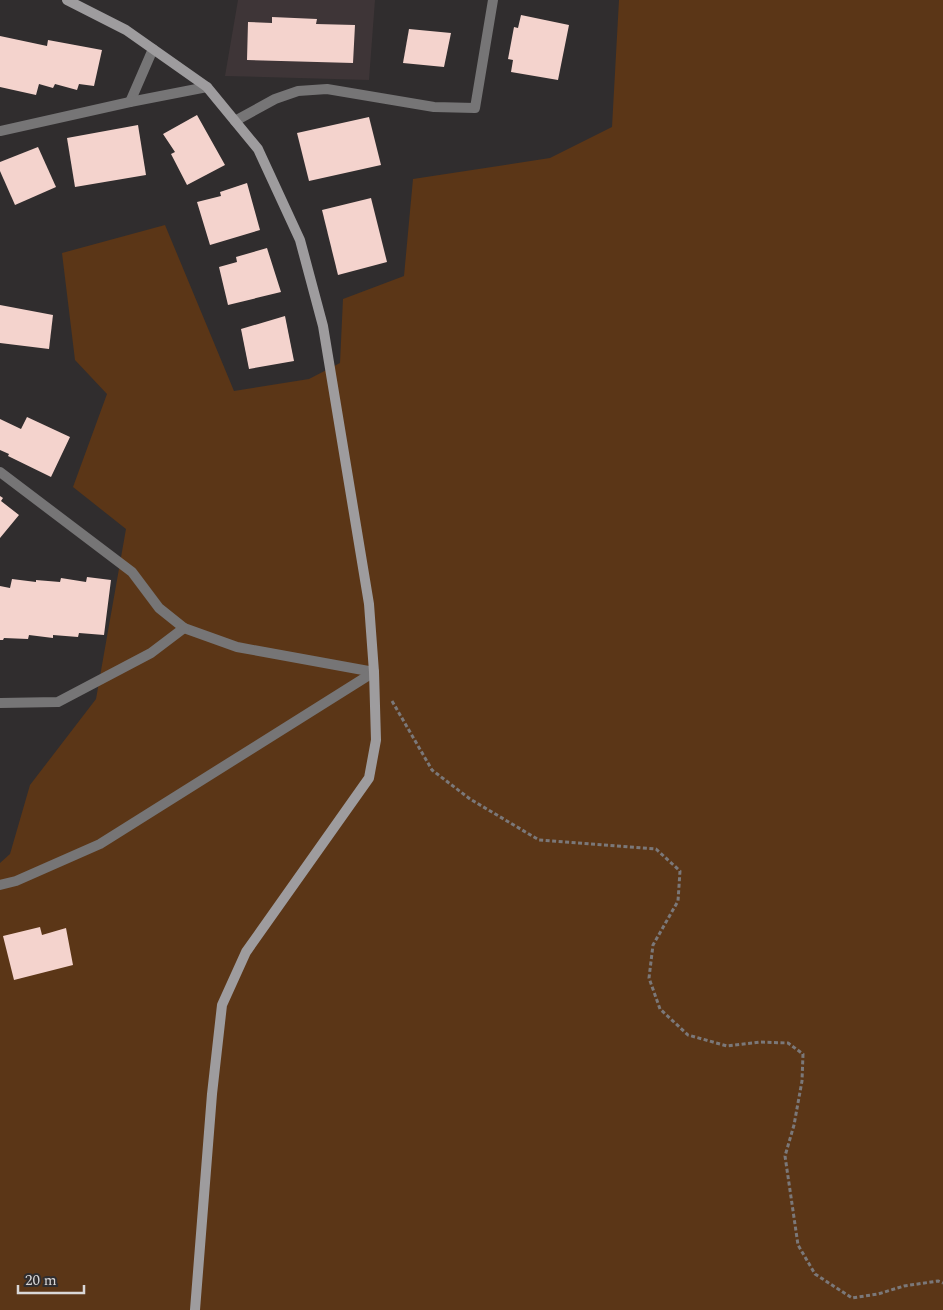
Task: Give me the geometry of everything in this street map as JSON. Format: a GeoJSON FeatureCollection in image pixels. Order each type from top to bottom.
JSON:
{"type":"FeatureCollection","features":[{"type":"Feature","properties":{"kind":"street"},"geometry":{"type":"LineString","coordinates":[[67,0],[126,30],[207,87],[258,148],[300,240],[323,326],[369,604],[376,740],[369,778],[246,952],[222,1005],[212,1094],[196,1310]]}},
{"type":"Feature","properties":{"kind":"street"},"geometry":{"type":"LineString","coordinates":[[235,121],[275,98],[298,91],[327,89],[434,108],[475,108],[493,0]]}},
{"type":"Feature","properties":{"kind":"street"},"geometry":{"type":"LineString","coordinates":[[130,102],[153,49]]}},
{"type":"Feature","properties":{"kind":"street"},"geometry":{"type":"LineString","coordinates":[[0,131],[207,87]]}},
{"type":"Feature","properties":{"kind":"street"},"geometry":{"type":"LineString","coordinates":[[0,472],[132,572],[159,608],[184,628],[236,647],[374,672]]}},
{"type":"Feature","properties":{"kind":"street"},"geometry":{"type":"LineString","coordinates":[[0,703],[58,702],[151,654],[184,628]]}},
{"type":"Feature","properties":{"kind":"street"},"geometry":{"type":"LineString","coordinates":[[0,885],[16,881],[100,844],[374,672]]}},
{"type":"Feature","properties":{"kind":"path"},"geometry":{"type":"LineString","coordinates":[[389,696],[432,770],[470,799],[513,825],[539,840],[656,849],[680,871],[678,901],[653,945],[649,978],[660,1010],[688,1035],[728,1046],[760,1042],[788,1043],[804,1054],[802,1081],[794,1125],[785,1156],[798,1246],[815,1274],[852,1298],[938,1280],[943,1283]]}},
{"type":"Feature","properties":{"kind":"shaded area"},"geometry":{"type":"Polygon","coordinates":[[[238,0],[375,0],[369,80],[225,76],[238,0]]]}},
{"type":"Feature","properties":{"kind":"shaded area"},"geometry":{"type":"Polygon","coordinates":[[[619,0],[943,0],[943,1310],[0,1310],[0,863],[10,854],[30,785],[96,699],[126,529],[73,487],[107,394],[75,360],[62,253],[165,225],[234,391],[309,379],[340,363],[343,299],[404,276],[413,179],[550,158],[612,127],[619,0]]]}},
{"type":"Feature","properties":{"kind":"building"},"geometry":{"type":"Polygon","coordinates":[[[521,15],[569,25],[558,80],[511,72],[513,60],[508,59],[514,27],[518,28],[521,15]]]}},
{"type":"Feature","properties":{"kind":"building"},"geometry":{"type":"Polygon","coordinates":[[[272,17],[317,19],[316,24],[355,25],[353,63],[247,60],[248,22],[272,23],[272,17]]]}},
{"type":"Feature","properties":{"kind":"building"},"geometry":{"type":"Polygon","coordinates":[[[409,29],[451,33],[444,67],[403,63],[409,29]]]}},
{"type":"Feature","properties":{"kind":"building"},"geometry":{"type":"Polygon","coordinates":[[[0,36],[47,46],[48,40],[102,50],[94,86],[79,84],[77,90],[55,84],[53,88],[39,84],[36,95],[0,87],[0,36]]]}},
{"type":"Feature","properties":{"kind":"building"},"geometry":{"type":"Polygon","coordinates":[[[197,115],[225,165],[187,185],[171,154],[175,152],[163,134],[197,115]]]}},
{"type":"Feature","properties":{"kind":"building"},"geometry":{"type":"Polygon","coordinates":[[[369,117],[381,165],[309,181],[297,133],[369,117]]]}},
{"type":"Feature","properties":{"kind":"building"},"geometry":{"type":"Polygon","coordinates":[[[138,125],[146,175],[75,187],[67,138],[138,125]]]}},
{"type":"Feature","properties":{"kind":"building"},"geometry":{"type":"Polygon","coordinates":[[[38,147],[56,187],[15,205],[0,171],[0,162],[38,147]]]}},
{"type":"Feature","properties":{"kind":"building"},"geometry":{"type":"Polygon","coordinates":[[[247,183],[260,230],[210,245],[197,202],[221,196],[220,192],[247,183]]]}},
{"type":"Feature","properties":{"kind":"building"},"geometry":{"type":"Polygon","coordinates":[[[371,198],[387,262],[338,275],[322,210],[371,198]]]}},
{"type":"Feature","properties":{"kind":"building"},"geometry":{"type":"Polygon","coordinates":[[[267,248],[281,292],[228,305],[219,267],[237,262],[236,257],[267,248]]]}},
{"type":"Feature","properties":{"kind":"building"},"geometry":{"type":"Polygon","coordinates":[[[0,305],[53,315],[49,349],[0,343],[0,305]]]}},
{"type":"Feature","properties":{"kind":"building"},"geometry":{"type":"Polygon","coordinates":[[[285,316],[294,361],[249,369],[241,329],[285,316]]]}},
{"type":"Feature","properties":{"kind":"building"},"geometry":{"type":"Polygon","coordinates":[[[27,417],[70,437],[51,477],[8,456],[9,454],[0,450],[0,419],[21,429],[27,417]]]}},
{"type":"Feature","properties":{"kind":"building"},"geometry":{"type":"Polygon","coordinates":[[[0,496],[3,498],[1,501],[19,515],[0,538],[0,496]]]}},
{"type":"Feature","properties":{"kind":"building"},"geometry":{"type":"Polygon","coordinates":[[[87,577],[111,580],[104,635],[79,633],[78,637],[53,635],[53,638],[29,635],[28,639],[4,638],[0,640],[0,586],[10,588],[12,579],[60,582],[61,578],[86,582],[87,577]]]}},
{"type":"Feature","properties":{"kind":"building"},"geometry":{"type":"Polygon","coordinates":[[[40,927],[42,935],[66,928],[73,965],[14,980],[3,936],[40,927]]]}}]}
